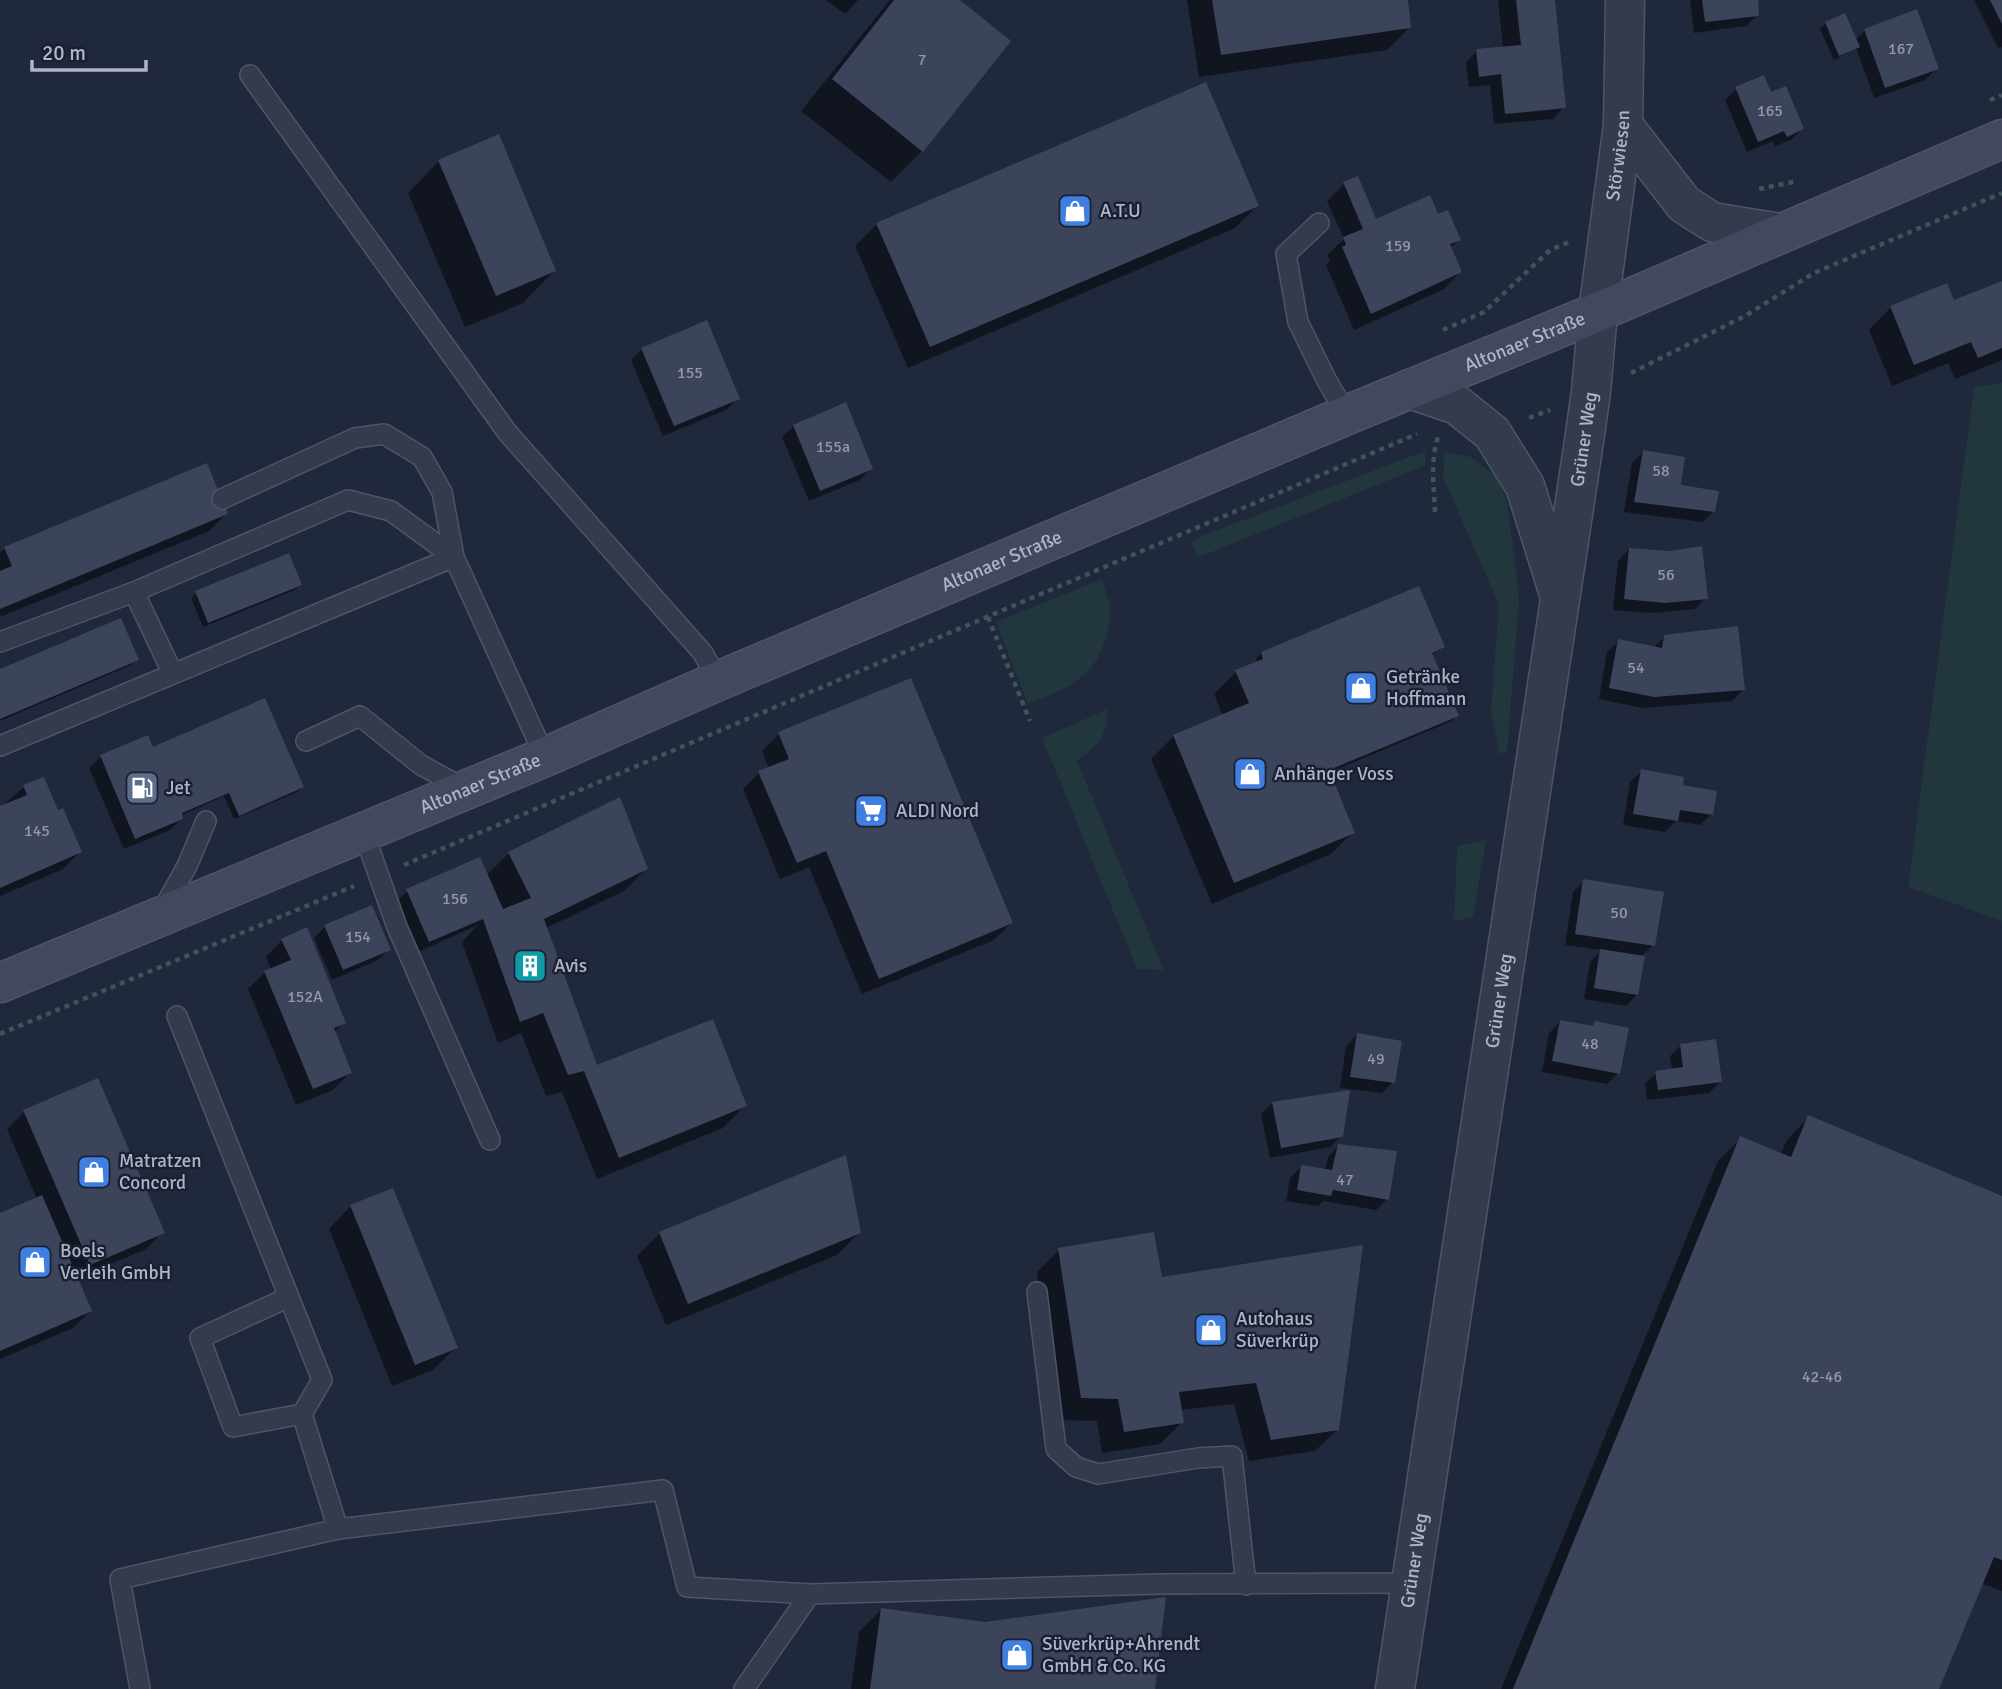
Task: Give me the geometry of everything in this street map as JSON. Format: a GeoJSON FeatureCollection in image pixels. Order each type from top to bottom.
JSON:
{"type":"FeatureCollection","features":[{"type":"Feature","properties":{"kind":"main road","name":"Altonaer Straße"},"geometry":{"type":"LineString","coordinates":[[0,983],[545,757],[718,681],[1598,312],[2002,139]]}},
{"type":"Feature","properties":{"kind":"street","name":"Störwiesen"},"geometry":{"type":"LineString","coordinates":[[1598,312],[1623,125],[1625,0]]}},
{"type":"Feature","properties":{"kind":"street"},"geometry":{"type":"LineString","coordinates":[[1623,125],[1684,204],[1712,222],[1780,233]]}},
{"type":"Feature","properties":{"kind":"street","name":"Grüner Weg"},"geometry":{"type":"LineString","coordinates":[[1395,1689],[1591,392],[1598,312]]}},
{"type":"Feature","properties":{"kind":"street"},"geometry":{"type":"LineString","coordinates":[[1410,389],[1457,405],[1492,433],[1525,486],[1560,597]]}},
{"type":"Feature","properties":{"kind":"lane"},"geometry":{"type":"LineString","coordinates":[[250,75],[507,432],[703,653],[718,681]]}},
{"type":"Feature","properties":{"kind":"lane"},"geometry":{"type":"LineString","coordinates":[[1319,223],[1286,254],[1298,322],[1327,382],[1347,415]]}},
{"type":"Feature","properties":{"kind":"lane"},"geometry":{"type":"LineString","coordinates":[[222,499],[355,438],[384,435],[422,457],[442,492],[454,557],[545,757]]}},
{"type":"Feature","properties":{"kind":"lane"},"geometry":{"type":"LineString","coordinates":[[0,642],[134,592],[348,500],[391,511],[454,557]]}},
{"type":"Feature","properties":{"kind":"lane"},"geometry":{"type":"LineString","coordinates":[[0,746],[454,557]]}},
{"type":"Feature","properties":{"kind":"lane"},"geometry":{"type":"LineString","coordinates":[[134,592],[173,674]]}},
{"type":"Feature","properties":{"kind":"lane"},"geometry":{"type":"LineString","coordinates":[[306,741],[360,716],[421,765],[466,790]]}},
{"type":"Feature","properties":{"kind":"lane"},"geometry":{"type":"LineString","coordinates":[[160,916],[187,866],[206,821]]}},
{"type":"Feature","properties":{"kind":"lane"},"geometry":{"type":"LineString","coordinates":[[363,831],[397,927],[490,1140]]}},
{"type":"Feature","properties":{"kind":"lane"},"geometry":{"type":"LineString","coordinates":[[177,1016],[322,1380],[302,1414],[338,1528]]}},
{"type":"Feature","properties":{"kind":"lane"},"geometry":{"type":"LineString","coordinates":[[1037,1292],[1056,1449],[1076,1467],[1098,1474],[1198,1458],[1232,1456],[1246,1584]]}},
{"type":"Feature","properties":{"kind":"lane"},"geometry":{"type":"LineString","coordinates":[[289,1297],[200,1338],[233,1427],[302,1414]]}},
{"type":"Feature","properties":{"kind":"lane"},"geometry":{"type":"LineString","coordinates":[[140,1689],[120,1579],[338,1528],[663,1490],[687,1587],[810,1594],[1160,1584],[1410,1583]]}},
{"type":"Feature","properties":{"kind":"lane"},"geometry":{"type":"LineString","coordinates":[[744,1689],[810,1594]]}},
{"type":"Feature","properties":{"kind":"path"},"geometry":{"type":"LineString","coordinates":[[1492,433],[1591,392],[1745,316],[1814,273],[2002,192]]}},
{"type":"Feature","properties":{"kind":"path"},"geometry":{"type":"LineString","coordinates":[[0,1034],[1415,435],[1440,433],[1433,460],[1435,512]]}},
{"type":"Feature","properties":{"kind":"path"},"geometry":{"type":"LineString","coordinates":[[988,617],[1030,721]]}},
{"type":"Feature","properties":{"kind":"shaded area"},"geometry":{"type":"Polygon","coordinates":[[[2002,383],[2002,921],[1908,887],[1974,387],[2002,383]]]}},
{"type":"Feature","properties":{"kind":"shaded area"},"geometry":{"type":"Polygon","coordinates":[[[1425,451],[1426,465],[1202,556],[1197,555],[1192,543],[1196,538],[1425,451]]]}},
{"type":"Feature","properties":{"kind":"shaded area"},"geometry":{"type":"Polygon","coordinates":[[[1445,452],[1471,457],[1500,479],[1508,506],[1519,600],[1507,753],[1499,753],[1491,710],[1499,605],[1443,477],[1445,452]]]}},
{"type":"Feature","properties":{"kind":"shaded area"},"geometry":{"type":"Polygon","coordinates":[[[1102,579],[1110,616],[1107,634],[1096,661],[1087,672],[1067,687],[1028,704],[996,622],[1102,579]]]}},
{"type":"Feature","properties":{"kind":"shaded area"},"geometry":{"type":"Polygon","coordinates":[[[1108,709],[1100,740],[1077,761],[1164,970],[1137,969],[1042,738],[1108,709]]]}},
{"type":"Feature","properties":{"kind":"shaded area"},"geometry":{"type":"Polygon","coordinates":[[[1486,840],[1473,917],[1454,921],[1457,846],[1486,840]]]}},
{"type":"Feature","properties":{"kind":"building"},"geometry":{"type":"Polygon","coordinates":[[[894,0],[960,0],[1011,41],[923,152],[832,79],[894,0]]]}},
{"type":"Feature","properties":{"kind":"building"},"geometry":{"type":"Polygon","coordinates":[[[1212,0],[1408,0],[1411,28],[1221,55],[1212,0]]]}},
{"type":"Feature","properties":{"kind":"building"},"geometry":{"type":"Polygon","coordinates":[[[1516,0],[1555,0],[1566,108],[1505,114],[1501,74],[1479,77],[1476,49],[1521,45],[1516,0]]]}},
{"type":"Feature","properties":{"kind":"building"},"geometry":{"type":"Polygon","coordinates":[[[1702,0],[1758,0],[1759,16],[1705,22],[1702,0]]]}},
{"type":"Feature","properties":{"kind":"building"},"geometry":{"type":"Polygon","coordinates":[[[1990,0],[2002,0],[2002,24],[1990,0]]]}},
{"type":"Feature","properties":{"kind":"building"},"geometry":{"type":"Polygon","coordinates":[[[1917,9],[1939,69],[1885,88],[1864,29],[1917,9]]]}},
{"type":"Feature","properties":{"kind":"building"},"geometry":{"type":"Polygon","coordinates":[[[1845,13],[1860,47],[1839,56],[1825,22],[1845,13]]]}},
{"type":"Feature","properties":{"kind":"building"},"geometry":{"type":"Polygon","coordinates":[[[1764,75],[1771,92],[1786,86],[1804,129],[1787,137],[1784,131],[1758,142],[1735,87],[1764,75]]]}},
{"type":"Feature","properties":{"kind":"building","name":"A.T.U"},"geometry":{"type":"Polygon","coordinates":[[[1206,82],[1259,206],[930,347],[876,223],[1206,82]]]}},
{"type":"Feature","properties":{"kind":"building"},"geometry":{"type":"Polygon","coordinates":[[[499,134],[556,271],[496,296],[438,160],[499,134]]]}},
{"type":"Feature","properties":{"kind":"building"},"geometry":{"type":"Polygon","coordinates":[[[1358,176],[1376,219],[1430,195],[1438,214],[1448,210],[1461,240],[1450,244],[1462,272],[1371,314],[1342,247],[1346,245],[1343,237],[1363,229],[1343,182],[1358,176]]]}},
{"type":"Feature","properties":{"kind":"building"},"geometry":{"type":"Polygon","coordinates":[[[2002,281],[2002,348],[1978,358],[1971,342],[1914,365],[1890,306],[1947,283],[1954,300],[2002,281]]]}},
{"type":"Feature","properties":{"kind":"building"},"geometry":{"type":"Polygon","coordinates":[[[707,320],[740,399],[674,426],[641,348],[707,320]]]}},
{"type":"Feature","properties":{"kind":"building"},"geometry":{"type":"Polygon","coordinates":[[[846,402],[873,469],[820,491],[793,425],[846,402]]]}},
{"type":"Feature","properties":{"kind":"building"},"geometry":{"type":"Polygon","coordinates":[[[1643,450],[1685,457],[1681,485],[1719,491],[1715,512],[1634,502],[1643,450]]]}},
{"type":"Feature","properties":{"kind":"building"},"geometry":{"type":"Polygon","coordinates":[[[207,463],[228,514],[0,609],[0,571],[12,566],[4,547],[207,463]]]}},
{"type":"Feature","properties":{"kind":"building"},"geometry":{"type":"Polygon","coordinates":[[[1702,546],[1708,599],[1665,603],[1624,599],[1629,548],[1670,551],[1702,546]]]}},
{"type":"Feature","properties":{"kind":"building"},"geometry":{"type":"Polygon","coordinates":[[[289,553],[302,585],[208,623],[195,591],[289,553]]]}},
{"type":"Feature","properties":{"kind":"building"},"geometry":{"type":"Polygon","coordinates":[[[1419,586],[1445,647],[1432,653],[1459,716],[1329,770],[1355,833],[1234,883],[1173,735],[1249,703],[1235,670],[1263,659],[1261,652],[1419,586]]]}},
{"type":"Feature","properties":{"kind":"building"},"geometry":{"type":"Polygon","coordinates":[[[121,618],[139,660],[0,719],[0,669],[121,618]]]}},
{"type":"Feature","properties":{"kind":"building"},"geometry":{"type":"Polygon","coordinates":[[[1738,626],[1745,690],[1654,697],[1609,688],[1618,639],[1662,648],[1664,635],[1738,626]]]}},
{"type":"Feature","properties":{"kind":"building","name":"ALDI Nord"},"geometry":{"type":"Polygon","coordinates":[[[911,678],[1013,923],[879,979],[826,851],[797,863],[758,771],[789,759],[778,732],[911,678]]]}},
{"type":"Feature","properties":{"kind":"building"},"geometry":{"type":"Polygon","coordinates":[[[265,698],[304,787],[239,816],[229,793],[182,813],[183,819],[135,839],[100,755],[148,735],[153,747],[265,698]]]}},
{"type":"Feature","properties":{"kind":"building"},"geometry":{"type":"Polygon","coordinates":[[[1641,769],[1684,777],[1683,785],[1717,791],[1713,815],[1680,810],[1678,821],[1633,814],[1641,769]]]}},
{"type":"Feature","properties":{"kind":"building"},"geometry":{"type":"Polygon","coordinates":[[[44,777],[58,810],[63,808],[82,852],[0,888],[0,806],[27,795],[23,785],[44,777]]]}},
{"type":"Feature","properties":{"kind":"building"},"geometry":{"type":"Polygon","coordinates":[[[620,797],[648,869],[544,919],[597,1065],[713,1019],[747,1106],[619,1158],[584,1071],[568,1075],[543,1013],[520,1022],[483,919],[429,942],[406,889],[480,857],[503,909],[531,898],[508,852],[620,797]]]}},
{"type":"Feature","properties":{"kind":"building"},"geometry":{"type":"Polygon","coordinates":[[[1583,879],[1664,892],[1655,946],[1575,934],[1583,879]]]}},
{"type":"Feature","properties":{"kind":"building"},"geometry":{"type":"Polygon","coordinates":[[[372,905],[391,950],[343,970],[324,925],[372,905]]]}},
{"type":"Feature","properties":{"kind":"building"},"geometry":{"type":"Polygon","coordinates":[[[307,927],[346,1023],[334,1028],[352,1073],[313,1089],[264,971],[291,960],[281,939],[307,927]]]}},
{"type":"Feature","properties":{"kind":"building"},"geometry":{"type":"Polygon","coordinates":[[[1600,949],[1645,956],[1638,995],[1594,988],[1600,949]]]}},
{"type":"Feature","properties":{"kind":"building"},"geometry":{"type":"Polygon","coordinates":[[[1560,1020],[1593,1026],[1595,1021],[1629,1028],[1620,1074],[1552,1061],[1560,1020]]]}},
{"type":"Feature","properties":{"kind":"building"},"geometry":{"type":"Polygon","coordinates":[[[1357,1033],[1402,1041],[1395,1083],[1350,1077],[1357,1033]]]}},
{"type":"Feature","properties":{"kind":"building"},"geometry":{"type":"Polygon","coordinates":[[[1716,1039],[1722,1082],[1658,1090],[1655,1071],[1683,1067],[1680,1044],[1716,1039]]]}},
{"type":"Feature","properties":{"kind":"building","name":"Matratzen Concord"},"geometry":{"type":"Polygon","coordinates":[[[98,1078],[165,1233],[90,1265],[23,1110],[98,1078]]]}},
{"type":"Feature","properties":{"kind":"building"},"geometry":{"type":"Polygon","coordinates":[[[1350,1090],[1343,1137],[1281,1148],[1272,1102],[1350,1090]]]}},
{"type":"Feature","properties":{"kind":"building"},"geometry":{"type":"Polygon","coordinates":[[[1808,1115],[2002,1196],[2002,1560],[1994,1557],[1939,1689],[1513,1689],[1740,1136],[1791,1157],[1808,1115]]]}},
{"type":"Feature","properties":{"kind":"building"},"geometry":{"type":"Polygon","coordinates":[[[1338,1144],[1397,1151],[1389,1200],[1333,1190],[1331,1196],[1297,1190],[1301,1165],[1332,1170],[1338,1144]]]}},
{"type":"Feature","properties":{"kind":"building"},"geometry":{"type":"Polygon","coordinates":[[[846,1155],[861,1233],[688,1304],[659,1232],[846,1155]]]}},
{"type":"Feature","properties":{"kind":"building"},"geometry":{"type":"Polygon","coordinates":[[[393,1188],[458,1348],[415,1365],[350,1205],[393,1188]]]}},
{"type":"Feature","properties":{"kind":"building","name":"Boels Verleih GmbH"},"geometry":{"type":"Polygon","coordinates":[[[42,1195],[92,1311],[0,1351],[0,1213],[42,1195]]]}},
{"type":"Feature","properties":{"kind":"building","name":"Autohaus Süverkrüp"},"geometry":{"type":"Polygon","coordinates":[[[1154,1232],[1162,1277],[1363,1245],[1339,1430],[1271,1440],[1256,1383],[1179,1392],[1184,1423],[1124,1432],[1118,1399],[1081,1398],[1058,1248],[1154,1232]]]}},
{"type":"Feature","properties":{"kind":"building","name":"Süverkrüp+Ahrendt GmbH & Co. KG"},"geometry":{"type":"Polygon","coordinates":[[[1166,1597],[1155,1689],[870,1689],[881,1608],[985,1622],[1166,1597]]]}},
{"type":"Feature","properties":{"kind":"place","name":"A.T.U"},"geometry":{"type":"Point","coordinates":[1075,211]}},
{"type":"Feature","properties":{"kind":"place","name":"Getränke Hoffmann"},"geometry":{"type":"Point","coordinates":[1361,688]}},
{"type":"Feature","properties":{"kind":"place","name":"Anhänger Voss"},"geometry":{"type":"Point","coordinates":[1250,774]}},
{"type":"Feature","properties":{"kind":"place","name":"Jet"},"geometry":{"type":"Point","coordinates":[142,788]}},
{"type":"Feature","properties":{"kind":"place","name":"ALDI Nord"},"geometry":{"type":"Point","coordinates":[871,811]}},
{"type":"Feature","properties":{"kind":"place","name":"Avis"},"geometry":{"type":"Point","coordinates":[530,966]}},
{"type":"Feature","properties":{"kind":"place","name":"Matratzen Concord"},"geometry":{"type":"Point","coordinates":[94,1172]}},
{"type":"Feature","properties":{"kind":"place","name":"Boels Verleih GmbH"},"geometry":{"type":"Point","coordinates":[35,1262]}},
{"type":"Feature","properties":{"kind":"place","name":"Autohaus Süverkrüp"},"geometry":{"type":"Point","coordinates":[1211,1330]}},
{"type":"Feature","properties":{"kind":"place","name":"Süverkrüp+Ahrendt GmbH & Co. KG"},"geometry":{"type":"Point","coordinates":[1017,1655]}}]}
